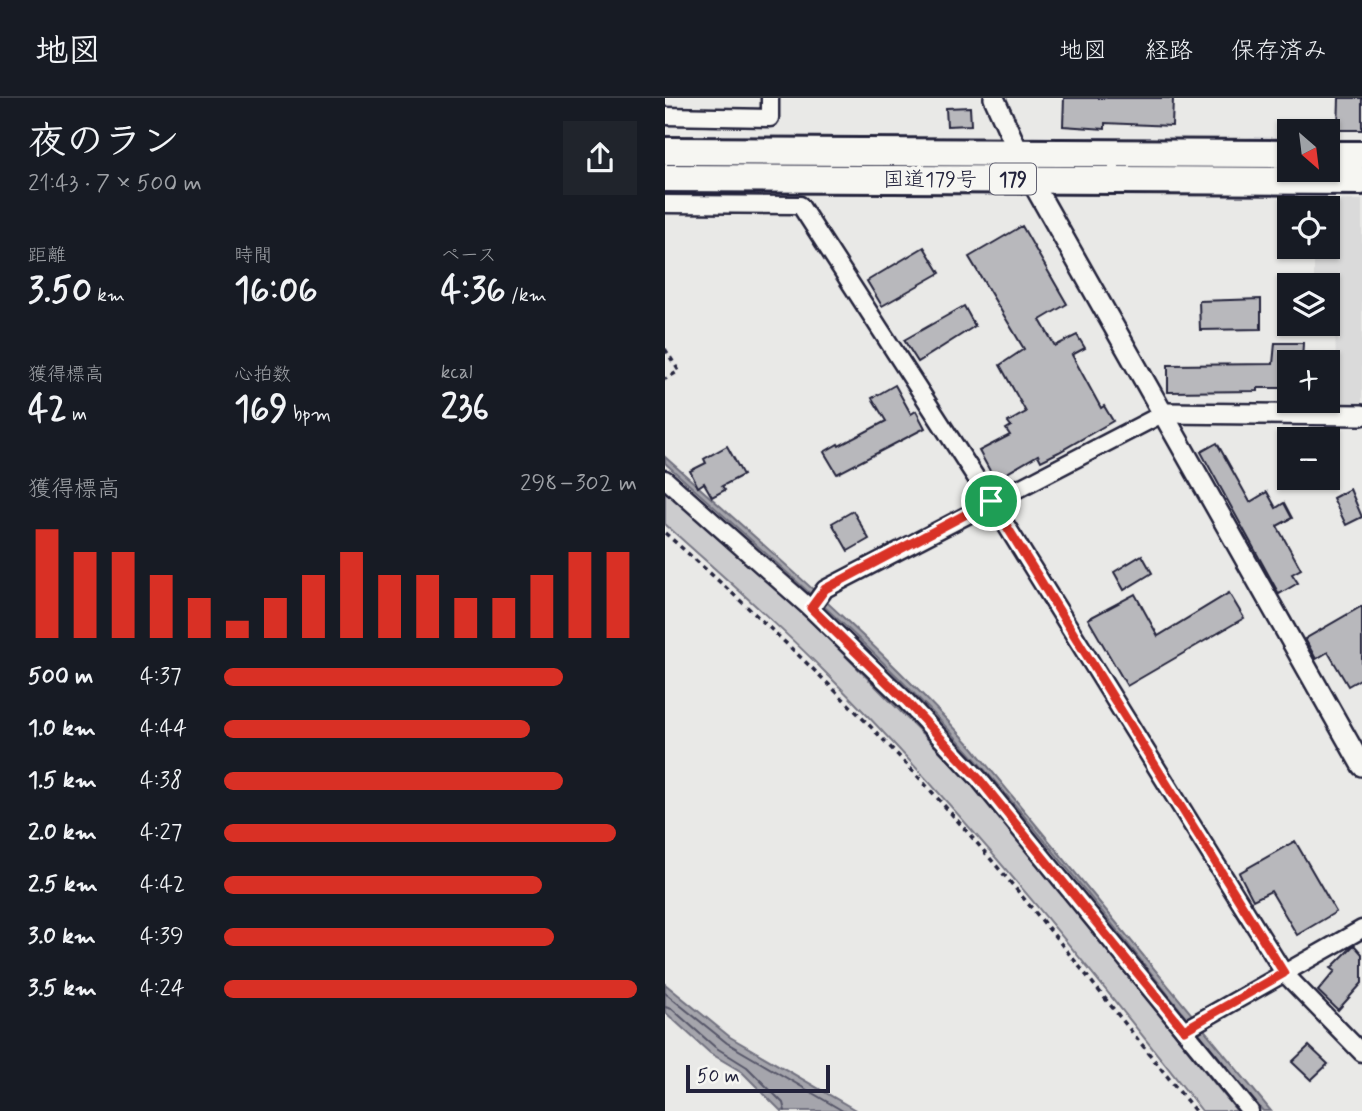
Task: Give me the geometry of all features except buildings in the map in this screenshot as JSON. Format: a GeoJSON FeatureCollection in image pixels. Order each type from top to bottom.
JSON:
{"type":"FeatureCollection","features":[{"type":"Feature","properties":{"kind":"highway","name":"国道179号"},"geometry":{"type":"LineString","coordinates":[[665,151],[1277,154]]}},
{"type":"Feature","properties":{"kind":"highway"},"geometry":{"type":"LineString","coordinates":[[1341,155],[1362,155]]}},
{"type":"Feature","properties":{"kind":"highway","name":"国道179号"},"geometry":{"type":"LineString","coordinates":[[665,178],[1362,181]]}},
{"type":"Feature","properties":{"kind":"street"},"geometry":{"type":"LineString","coordinates":[[665,116],[770,118],[770,98]]}},
{"type":"Feature","properties":{"kind":"street"},"geometry":{"type":"LineString","coordinates":[[994,98],[1031,180],[1362,766]]}},
{"type":"Feature","properties":{"kind":"street"},"geometry":{"type":"LineString","coordinates":[[665,204],[800,205],[991,501],[1284,973],[1362,1053]]}},
{"type":"Feature","properties":{"kind":"street"},"geometry":{"type":"LineString","coordinates":[[811,608],[825,589],[1164,413],[1362,415]]}},
{"type":"Feature","properties":{"kind":"street"},"geometry":{"type":"LineString","coordinates":[[665,479],[811,608],[906,701],[979,779],[1250,1111]]}},
{"type":"Feature","properties":{"kind":"street"},"geometry":{"type":"LineString","coordinates":[[1184,1030],[1362,929]]}},
{"type":"Feature","properties":{"kind":"path"},"geometry":{"type":"LineString","coordinates":[[665,349],[679,371],[665,379]]}},
{"type":"Feature","properties":{"kind":"path"},"geometry":{"type":"LineString","coordinates":[[665,533],[760,618],[846,702],[932,792],[1077,964],[1195,1111]]}},
{"type":"Feature","properties":{"kind":"shaded area"},"geometry":{"type":"Polygon","coordinates":[[[1340,200],[1362,200],[1362,404],[1340,403],[1340,350],[1336,350],[1335,336],[1340,336],[1340,273],[1314,273],[1314,259],[1340,259],[1340,200]]]}},
{"type":"Feature","properties":{"kind":"shaded area"},"geometry":{"type":"Polygon","coordinates":[[[665,489],[804,614],[977,789],[1237,1111],[1202,1111],[1066,941],[925,777],[806,653],[665,524],[665,489]]]}},
{"type":"Feature","properties":{"kind":"water"},"geometry":{"type":"Polygon","coordinates":[[[665,457],[861,634],[936,708],[972,747],[1271,1111],[1263,1111],[1043,839],[933,713],[820,603],[665,463],[665,457]]]}},
{"type":"Feature","properties":{"kind":"water"},"geometry":{"type":"Polygon","coordinates":[[[665,984],[730,1037],[857,1111],[781,1111],[742,1072],[710,1053],[665,1012],[665,984]]]}},
{"type":"Feature","properties":{"kind":"route"},"geometry":{"type":"LineString","coordinates":[[991,501],[1284,973],[1184,1030],[979,779],[906,701],[811,608],[825,589],[991,501]]}}]}
